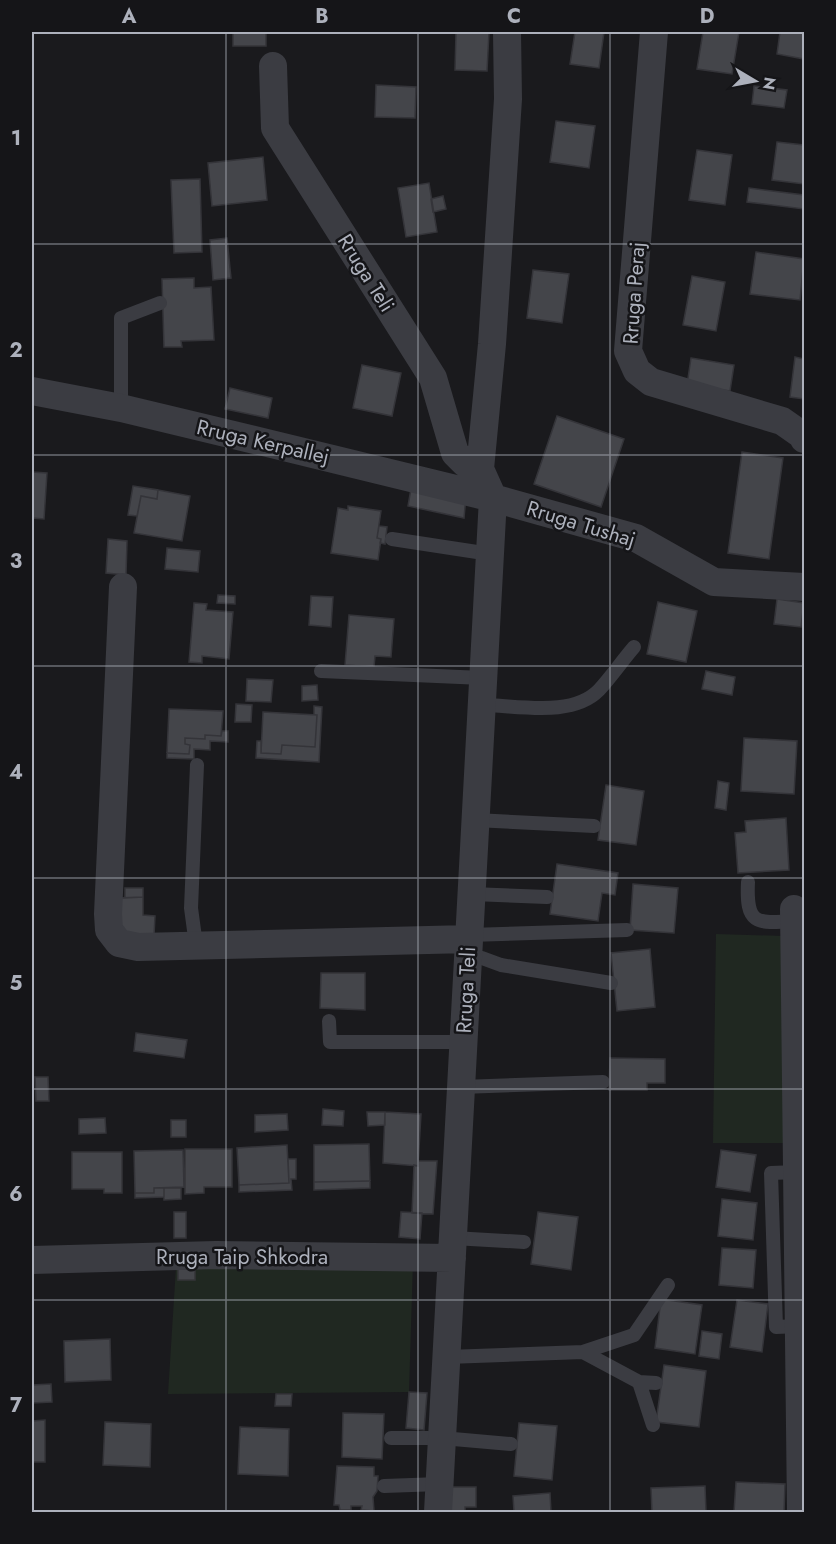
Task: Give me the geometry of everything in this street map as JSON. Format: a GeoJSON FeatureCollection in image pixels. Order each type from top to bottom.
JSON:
{"type":"FeatureCollection","features":[{"type":"Feature","properties":{"kind":"street","name":"Rruga Teli"},"geometry":{"type":"LineString","coordinates":[[438,1512],[493,498],[480,469],[493,332],[508,99],[507,32]]}},
{"type":"Feature","properties":{"kind":"street","name":"Rruga Peraj"},"geometry":{"type":"LineString","coordinates":[[654,32],[628,351],[637,371],[651,382],[782,421],[802,435],[804,439]]}},
{"type":"Feature","properties":{"kind":"street","name":"Rruga Teli"},"geometry":{"type":"LineString","coordinates":[[273,66],[275,128],[433,378],[455,453],[465,463],[480,469]]}},
{"type":"Feature","properties":{"kind":"street","name":"Rruga Kerpallej"},"geometry":{"type":"LineString","coordinates":[[32,391],[121,408],[493,498]]}},
{"type":"Feature","properties":{"kind":"street","name":"Rruga Tushaj"},"geometry":{"type":"LineString","coordinates":[[493,498],[636,538],[714,582],[804,587]]}},
{"type":"Feature","properties":{"kind":"street"},"geometry":{"type":"LineString","coordinates":[[123,587],[108,914],[109,930],[119,943],[138,946],[469,944]]}},
{"type":"Feature","properties":{"kind":"street"},"geometry":{"type":"LineString","coordinates":[[797,912],[800,1036],[787,1171],[779,1226],[799,1326],[803,1480],[801,1512]]}},
{"type":"Feature","properties":{"kind":"street","name":"Rruga Taip Shkodra"},"geometry":{"type":"LineString","coordinates":[[32,1260],[452,1248]]}},
{"type":"Feature","properties":{"kind":"lane"},"geometry":{"type":"LineString","coordinates":[[121,408],[122,318],[160,303]]}},
{"type":"Feature","properties":{"kind":"lane"},"geometry":{"type":"LineString","coordinates":[[392,539],[490,554]]}},
{"type":"Feature","properties":{"kind":"lane"},"geometry":{"type":"LineString","coordinates":[[321,671],[482,692],[564,708],[579,704],[598,692],[634,647]]}},
{"type":"Feature","properties":{"kind":"lane"},"geometry":{"type":"LineString","coordinates":[[196,945],[191,908],[197,765]]}},
{"type":"Feature","properties":{"kind":"lane"},"geometry":{"type":"LineString","coordinates":[[476,820],[594,826]]}},
{"type":"Feature","properties":{"kind":"lane"},"geometry":{"type":"LineString","coordinates":[[748,882],[747,902],[750,915],[758,921],[797,912]]}},
{"type":"Feature","properties":{"kind":"lane"},"geometry":{"type":"LineString","coordinates":[[472,894],[547,897]]}},
{"type":"Feature","properties":{"kind":"lane"},"geometry":{"type":"LineString","coordinates":[[469,944],[627,930]]}},
{"type":"Feature","properties":{"kind":"lane"},"geometry":{"type":"LineString","coordinates":[[469,944],[482,958],[501,965],[611,984]]}},
{"type":"Feature","properties":{"kind":"lane"},"geometry":{"type":"LineString","coordinates":[[329,1021],[330,1042],[464,1042]]}},
{"type":"Feature","properties":{"kind":"lane"},"geometry":{"type":"LineString","coordinates":[[461,1087],[603,1082]]}},
{"type":"Feature","properties":{"kind":"lane"},"geometry":{"type":"LineString","coordinates":[[452,1248],[524,1242]]}},
{"type":"Feature","properties":{"kind":"lane"},"geometry":{"type":"LineString","coordinates":[[634,1335],[668,1285]]}},
{"type":"Feature","properties":{"kind":"lane"},"geometry":{"type":"LineString","coordinates":[[447,1357],[583,1352],[653,1329]]}},
{"type":"Feature","properties":{"kind":"lane"},"geometry":{"type":"LineString","coordinates":[[583,1352],[639,1382],[656,1383]]}},
{"type":"Feature","properties":{"kind":"lane"},"geometry":{"type":"LineString","coordinates":[[639,1382],[653,1425]]}},
{"type":"Feature","properties":{"kind":"lane"},"geometry":{"type":"LineString","coordinates":[[391,1438],[442,1438],[511,1444]]}},
{"type":"Feature","properties":{"kind":"lane"},"geometry":{"type":"LineString","coordinates":[[384,1486],[440,1484]]}},
{"type":"Feature","properties":{"kind":"shaded area"},"geometry":{"type":"Polygon","coordinates":[[[716,934],[783,936],[787,1143],[713,1143],[716,934]]]}},
{"type":"Feature","properties":{"kind":"shaded area"},"geometry":{"type":"Polygon","coordinates":[[[413,1261],[409,1392],[168,1394],[176,1267],[413,1261]]]}},
{"type":"Feature","properties":{"kind":"building"},"geometry":{"type":"Polygon","coordinates":[[[233,32],[266,32],[266,46],[233,46],[233,32]]]}},
{"type":"Feature","properties":{"kind":"building"},"geometry":{"type":"Polygon","coordinates":[[[456,32],[489,32],[487,71],[455,70],[456,32]]]}},
{"type":"Feature","properties":{"kind":"building"},"geometry":{"type":"Polygon","coordinates":[[[575,32],[604,32],[599,68],[570,64],[575,32]]]}},
{"type":"Feature","properties":{"kind":"building"},"geometry":{"type":"Polygon","coordinates":[[[703,32],[739,32],[732,74],[697,69],[703,32]]]}},
{"type":"Feature","properties":{"kind":"building"},"geometry":{"type":"Polygon","coordinates":[[[780,32],[804,32],[804,59],[777,54],[780,32]]]}},
{"type":"Feature","properties":{"kind":"building"},"geometry":{"type":"Polygon","coordinates":[[[376,85],[416,87],[415,118],[375,117],[376,85]]]}},
{"type":"Feature","properties":{"kind":"building"},"geometry":{"type":"Polygon","coordinates":[[[754,86],[787,90],[784,108],[752,104],[754,86]]]}},
{"type":"Feature","properties":{"kind":"building"},"geometry":{"type":"Polygon","coordinates":[[[556,121],[595,126],[589,168],[550,162],[556,121]]]}},
{"type":"Feature","properties":{"kind":"building"},"geometry":{"type":"Polygon","coordinates":[[[777,142],[804,145],[804,184],[772,180],[777,142]]]}},
{"type":"Feature","properties":{"kind":"building"},"geometry":{"type":"Polygon","coordinates":[[[697,150],[732,155],[725,205],[689,200],[697,150]]]}},
{"type":"Feature","properties":{"kind":"building"},"geometry":{"type":"Polygon","coordinates":[[[263,157],[267,200],[212,206],[208,163],[263,157]]]}},
{"type":"Feature","properties":{"kind":"building"},"geometry":{"type":"Polygon","coordinates":[[[200,179],[202,252],[174,253],[171,180],[200,179]]]}},
{"type":"Feature","properties":{"kind":"building"},"geometry":{"type":"Polygon","coordinates":[[[429,183],[437,232],[406,237],[398,188],[429,183]]]}},
{"type":"Feature","properties":{"kind":"building"},"geometry":{"type":"Polygon","coordinates":[[[749,188],[804,195],[804,209],[747,202],[749,188]]]}},
{"type":"Feature","properties":{"kind":"building"},"geometry":{"type":"Polygon","coordinates":[[[443,196],[446,209],[433,212],[431,199],[443,196]]]}},
{"type":"Feature","properties":{"kind":"building"},"geometry":{"type":"Polygon","coordinates":[[[227,238],[231,278],[213,280],[210,240],[227,238]]]}},
{"type":"Feature","properties":{"kind":"building"},"geometry":{"type":"Polygon","coordinates":[[[756,252],[804,259],[800,300],[750,294],[756,252]]]}},
{"type":"Feature","properties":{"kind":"building"},"geometry":{"type":"Polygon","coordinates":[[[533,270],[569,274],[562,323],[527,318],[533,270]]]}},
{"type":"Feature","properties":{"kind":"building"},"geometry":{"type":"Polygon","coordinates":[[[692,276],[725,282],[716,331],[683,325],[692,276]]]}},
{"type":"Feature","properties":{"kind":"building"},"geometry":{"type":"Polygon","coordinates":[[[194,278],[194,288],[211,287],[214,340],[181,341],[182,347],[164,347],[162,279],[194,278]]]}},
{"type":"Feature","properties":{"kind":"building"},"geometry":{"type":"Polygon","coordinates":[[[795,357],[804,359],[804,399],[790,397],[795,357]]]}},
{"type":"Feature","properties":{"kind":"building"},"geometry":{"type":"Polygon","coordinates":[[[691,358],[734,365],[730,391],[687,385],[691,358]]]}},
{"type":"Feature","properties":{"kind":"building"},"geometry":{"type":"Polygon","coordinates":[[[362,365],[401,373],[392,416],[353,408],[362,365]]]}},
{"type":"Feature","properties":{"kind":"building"},"geometry":{"type":"Polygon","coordinates":[[[230,388],[272,398],[268,418],[225,409],[230,388]]]}},
{"type":"Feature","properties":{"kind":"building"},"geometry":{"type":"Polygon","coordinates":[[[557,416],[624,439],[601,507],[534,484],[557,416]]]}},
{"type":"Feature","properties":{"kind":"building"},"geometry":{"type":"Polygon","coordinates":[[[742,452],[783,458],[769,559],[728,553],[742,452]]]}},
{"type":"Feature","properties":{"kind":"building"},"geometry":{"type":"Polygon","coordinates":[[[32,472],[47,473],[44,519],[32,518],[32,472]]]}},
{"type":"Feature","properties":{"kind":"building"},"geometry":{"type":"Polygon","coordinates":[[[412,483],[466,496],[464,518],[408,506],[412,483]]]}},
{"type":"Feature","properties":{"kind":"building"},"geometry":{"type":"Polygon","coordinates":[[[133,486],[158,490],[157,499],[141,496],[137,516],[128,515],[133,486]]]}},
{"type":"Feature","properties":{"kind":"building"},"geometry":{"type":"Polygon","coordinates":[[[158,490],[190,496],[182,541],[134,533],[141,496],[157,499],[158,490]]]}},
{"type":"Feature","properties":{"kind":"building"},"geometry":{"type":"Polygon","coordinates":[[[348,506],[381,511],[377,538],[381,539],[378,560],[331,553],[338,508],[348,510],[348,506]]]}},
{"type":"Feature","properties":{"kind":"building"},"geometry":{"type":"Polygon","coordinates":[[[379,526],[387,527],[385,544],[380,543],[381,539],[377,538],[379,526]]]}},
{"type":"Feature","properties":{"kind":"building"},"geometry":{"type":"Polygon","coordinates":[[[108,539],[127,541],[126,575],[106,573],[108,539]]]}},
{"type":"Feature","properties":{"kind":"building"},"geometry":{"type":"Polygon","coordinates":[[[167,548],[200,551],[198,572],[165,569],[167,548]]]}},
{"type":"Feature","properties":{"kind":"building"},"geometry":{"type":"Polygon","coordinates":[[[218,595],[235,596],[235,604],[217,603],[218,595]]]}},
{"type":"Feature","properties":{"kind":"building"},"geometry":{"type":"Polygon","coordinates":[[[311,596],[333,597],[331,627],[309,625],[311,596]]]}},
{"type":"Feature","properties":{"kind":"building"},"geometry":{"type":"Polygon","coordinates":[[[777,599],[804,603],[801,627],[774,624],[777,599]]]}},
{"type":"Feature","properties":{"kind":"building"},"geometry":{"type":"Polygon","coordinates":[[[658,602],[697,611],[686,662],[647,654],[658,602]]]}},
{"type":"Feature","properties":{"kind":"building"},"geometry":{"type":"Polygon","coordinates":[[[194,603],[207,604],[206,610],[233,612],[229,659],[202,656],[202,663],[189,662],[194,603]]]}},
{"type":"Feature","properties":{"kind":"building"},"geometry":{"type":"Polygon","coordinates":[[[349,615],[394,619],[391,657],[375,656],[374,667],[345,665],[349,615]]]}},
{"type":"Feature","properties":{"kind":"building"},"geometry":{"type":"Polygon","coordinates":[[[706,671],[735,677],[732,695],[702,689],[706,671]]]}},
{"type":"Feature","properties":{"kind":"building"},"geometry":{"type":"Polygon","coordinates":[[[247,679],[273,680],[271,702],[246,701],[247,679]]]}},
{"type":"Feature","properties":{"kind":"building"},"geometry":{"type":"Polygon","coordinates":[[[317,685],[318,700],[302,701],[302,686],[317,685]]]}},
{"type":"Feature","properties":{"kind":"building"},"geometry":{"type":"Polygon","coordinates":[[[236,704],[252,705],[251,722],[235,722],[236,704]]]}},
{"type":"Feature","properties":{"kind":"building"},"geometry":{"type":"Polygon","coordinates":[[[314,706],[322,707],[319,762],[256,758],[257,741],[261,741],[261,753],[281,754],[282,745],[315,747],[317,715],[314,715],[314,706]]]}},
{"type":"Feature","properties":{"kind":"building"},"geometry":{"type":"Polygon","coordinates":[[[169,709],[223,711],[221,736],[205,735],[205,739],[185,738],[185,744],[190,745],[189,754],[167,753],[169,709]]]}},
{"type":"Feature","properties":{"kind":"building"},"geometry":{"type":"Polygon","coordinates":[[[263,712],[317,715],[315,747],[282,745],[281,754],[261,753],[263,712]]]}},
{"type":"Feature","properties":{"kind":"building"},"geometry":{"type":"Polygon","coordinates":[[[222,731],[228,731],[228,742],[210,741],[210,750],[194,749],[194,759],[167,758],[167,753],[189,754],[190,745],[185,744],[185,738],[205,739],[205,735],[221,736],[222,731]]]}},
{"type":"Feature","properties":{"kind":"building"},"geometry":{"type":"Polygon","coordinates":[[[744,738],[797,741],[794,794],[741,791],[744,738]]]}},
{"type":"Feature","properties":{"kind":"building"},"geometry":{"type":"Polygon","coordinates":[[[718,781],[729,783],[726,810],[715,808],[718,781]]]}},
{"type":"Feature","properties":{"kind":"building"},"geometry":{"type":"Polygon","coordinates":[[[606,785],[644,791],[636,845],[598,840],[606,785]]]}},
{"type":"Feature","properties":{"kind":"building"},"geometry":{"type":"Polygon","coordinates":[[[786,818],[789,870],[738,873],[735,833],[746,832],[745,821],[786,818]]]}},
{"type":"Feature","properties":{"kind":"building"},"geometry":{"type":"Polygon","coordinates":[[[557,864],[618,873],[615,895],[602,893],[598,921],[550,914],[557,864]]]}},
{"type":"Feature","properties":{"kind":"building"},"geometry":{"type":"Polygon","coordinates":[[[633,884],[678,888],[674,933],[630,930],[633,884]]]}},
{"type":"Feature","properties":{"kind":"building"},"geometry":{"type":"Polygon","coordinates":[[[125,888],[143,888],[143,897],[125,898],[125,888]]]}},
{"type":"Feature","properties":{"kind":"building"},"geometry":{"type":"Polygon","coordinates":[[[143,897],[143,915],[155,916],[154,936],[118,933],[117,898],[143,897]]]}},
{"type":"Feature","properties":{"kind":"building"},"geometry":{"type":"Polygon","coordinates":[[[650,949],[655,1007],[617,1011],[611,953],[650,949]]]}},
{"type":"Feature","properties":{"kind":"building"},"geometry":{"type":"Polygon","coordinates":[[[321,973],[365,973],[365,1010],[320,1008],[321,973]]]}},
{"type":"Feature","properties":{"kind":"building"},"geometry":{"type":"Polygon","coordinates":[[[136,1033],[187,1040],[184,1058],[134,1051],[136,1033]]]}},
{"type":"Feature","properties":{"kind":"building"},"geometry":{"type":"Polygon","coordinates":[[[610,1058],[665,1059],[665,1083],[647,1083],[647,1090],[609,1090],[610,1058]]]}},
{"type":"Feature","properties":{"kind":"building"},"geometry":{"type":"Polygon","coordinates":[[[35,1077],[48,1077],[49,1101],[36,1101],[35,1077]]]}},
{"type":"Feature","properties":{"kind":"building"},"geometry":{"type":"Polygon","coordinates":[[[323,1109],[344,1111],[343,1126],[322,1125],[323,1109]]]}},
{"type":"Feature","properties":{"kind":"building"},"geometry":{"type":"Polygon","coordinates":[[[367,1112],[385,1112],[385,1125],[368,1126],[367,1112]]]}},
{"type":"Feature","properties":{"kind":"building"},"geometry":{"type":"Polygon","coordinates":[[[385,1112],[421,1114],[418,1166],[383,1163],[385,1112]]]}},
{"type":"Feature","properties":{"kind":"building"},"geometry":{"type":"Polygon","coordinates":[[[287,1114],[288,1130],[255,1132],[255,1115],[287,1114]]]}},
{"type":"Feature","properties":{"kind":"building"},"geometry":{"type":"Polygon","coordinates":[[[105,1118],[106,1133],[79,1134],[79,1119],[105,1118]]]}},
{"type":"Feature","properties":{"kind":"building"},"geometry":{"type":"Polygon","coordinates":[[[171,1120],[186,1120],[186,1137],[171,1137],[171,1120]]]}},
{"type":"Feature","properties":{"kind":"building"},"geometry":{"type":"Polygon","coordinates":[[[369,1144],[370,1181],[314,1182],[314,1145],[369,1144]]]}},
{"type":"Feature","properties":{"kind":"building"},"geometry":{"type":"Polygon","coordinates":[[[287,1145],[289,1183],[239,1185],[237,1148],[287,1145]]]}},
{"type":"Feature","properties":{"kind":"building"},"geometry":{"type":"Polygon","coordinates":[[[185,1149],[232,1149],[232,1187],[204,1187],[204,1193],[185,1194],[185,1149]]]}},
{"type":"Feature","properties":{"kind":"building"},"geometry":{"type":"Polygon","coordinates":[[[183,1150],[184,1187],[154,1188],[154,1193],[135,1193],[134,1151],[183,1150]]]}},
{"type":"Feature","properties":{"kind":"building"},"geometry":{"type":"Polygon","coordinates":[[[721,1150],[756,1155],[750,1192],[716,1187],[721,1150]]]}},
{"type":"Feature","properties":{"kind":"building"},"geometry":{"type":"Polygon","coordinates":[[[72,1152],[122,1152],[122,1193],[104,1193],[104,1189],[72,1189],[72,1152]]]}},
{"type":"Feature","properties":{"kind":"building"},"geometry":{"type":"Polygon","coordinates":[[[288,1159],[296,1159],[296,1179],[291,1179],[292,1190],[239,1192],[239,1185],[289,1183],[288,1159]]]}},
{"type":"Feature","properties":{"kind":"building"},"geometry":{"type":"Polygon","coordinates":[[[418,1161],[437,1161],[433,1214],[412,1213],[414,1165],[418,1166],[418,1161]]]}},
{"type":"Feature","properties":{"kind":"building"},"geometry":{"type":"Polygon","coordinates":[[[370,1181],[370,1188],[314,1190],[314,1182],[370,1181]]]}},
{"type":"Feature","properties":{"kind":"building"},"geometry":{"type":"Polygon","coordinates":[[[154,1188],[164,1188],[164,1197],[135,1198],[135,1193],[154,1193],[154,1188]]]}},
{"type":"Feature","properties":{"kind":"building"},"geometry":{"type":"Polygon","coordinates":[[[164,1188],[181,1188],[181,1199],[164,1200],[164,1188]]]}},
{"type":"Feature","properties":{"kind":"building"},"geometry":{"type":"Polygon","coordinates":[[[722,1199],[757,1203],[753,1240],[718,1236],[722,1199]]]}},
{"type":"Feature","properties":{"kind":"building"},"geometry":{"type":"Polygon","coordinates":[[[174,1212],[186,1212],[186,1238],[174,1238],[174,1212]]]}},
{"type":"Feature","properties":{"kind":"building"},"geometry":{"type":"Polygon","coordinates":[[[401,1212],[422,1213],[420,1239],[399,1237],[401,1212]]]}},
{"type":"Feature","properties":{"kind":"building"},"geometry":{"type":"Polygon","coordinates":[[[538,1212],[578,1217],[571,1270],[531,1264],[538,1212]]]}},
{"type":"Feature","properties":{"kind":"building"},"geometry":{"type":"Polygon","coordinates":[[[722,1248],[756,1250],[753,1288],[719,1285],[722,1248]]]}},
{"type":"Feature","properties":{"kind":"building"},"geometry":{"type":"Polygon","coordinates":[[[178,1269],[195,1269],[195,1280],[178,1280],[178,1269]]]}},
{"type":"Feature","properties":{"kind":"building"},"geometry":{"type":"Polygon","coordinates":[[[661,1299],[702,1305],[695,1354],[655,1348],[661,1299]]]}},
{"type":"Feature","properties":{"kind":"building"},"geometry":{"type":"Polygon","coordinates":[[[737,1300],[768,1304],[762,1352],[730,1347],[737,1300]]]}},
{"type":"Feature","properties":{"kind":"building"},"geometry":{"type":"Polygon","coordinates":[[[702,1331],[722,1334],[719,1359],[699,1356],[702,1331]]]}},
{"type":"Feature","properties":{"kind":"building"},"geometry":{"type":"Polygon","coordinates":[[[110,1339],[111,1380],[65,1382],[64,1341],[110,1339]]]}},
{"type":"Feature","properties":{"kind":"building"},"geometry":{"type":"Polygon","coordinates":[[[664,1365],[706,1371],[699,1427],[656,1422],[664,1365]]]}},
{"type":"Feature","properties":{"kind":"building"},"geometry":{"type":"Polygon","coordinates":[[[51,1384],[52,1402],[32,1403],[32,1385],[51,1384]]]}},
{"type":"Feature","properties":{"kind":"building"},"geometry":{"type":"Polygon","coordinates":[[[409,1392],[427,1393],[424,1430],[406,1428],[409,1392]]]}},
{"type":"Feature","properties":{"kind":"building"},"geometry":{"type":"Polygon","coordinates":[[[276,1394],[292,1394],[291,1406],[275,1406],[276,1394]]]}},
{"type":"Feature","properties":{"kind":"building"},"geometry":{"type":"Polygon","coordinates":[[[343,1413],[384,1414],[382,1459],[342,1457],[343,1413]]]}},
{"type":"Feature","properties":{"kind":"building"},"geometry":{"type":"Polygon","coordinates":[[[45,1420],[45,1462],[32,1462],[32,1421],[45,1420]]]}},
{"type":"Feature","properties":{"kind":"building"},"geometry":{"type":"Polygon","coordinates":[[[105,1422],[151,1424],[150,1467],[103,1465],[105,1422]]]}},
{"type":"Feature","properties":{"kind":"building"},"geometry":{"type":"Polygon","coordinates":[[[519,1423],[557,1426],[552,1480],[514,1476],[519,1423]]]}},
{"type":"Feature","properties":{"kind":"building"},"geometry":{"type":"Polygon","coordinates":[[[240,1427],[289,1429],[288,1476],[238,1474],[240,1427]]]}},
{"type":"Feature","properties":{"kind":"building"},"geometry":{"type":"Polygon","coordinates":[[[337,1466],[374,1467],[374,1476],[378,1476],[377,1491],[373,1497],[374,1511],[361,1510],[362,1506],[351,1506],[351,1510],[340,1510],[339,1505],[334,1505],[337,1466]]]}},
{"type":"Feature","properties":{"kind":"building"},"geometry":{"type":"Polygon","coordinates":[[[736,1482],[785,1484],[784,1512],[734,1512],[736,1482]]]}},
{"type":"Feature","properties":{"kind":"building"},"geometry":{"type":"Polygon","coordinates":[[[705,1486],[706,1512],[652,1512],[651,1488],[705,1486]]]}},
{"type":"Feature","properties":{"kind":"building"},"geometry":{"type":"Polygon","coordinates":[[[445,1487],[476,1487],[476,1507],[465,1507],[465,1512],[445,1512],[445,1487]]]}},
{"type":"Feature","properties":{"kind":"building"},"geometry":{"type":"Polygon","coordinates":[[[550,1493],[551,1512],[514,1512],[513,1496],[550,1493]]]}}]}
